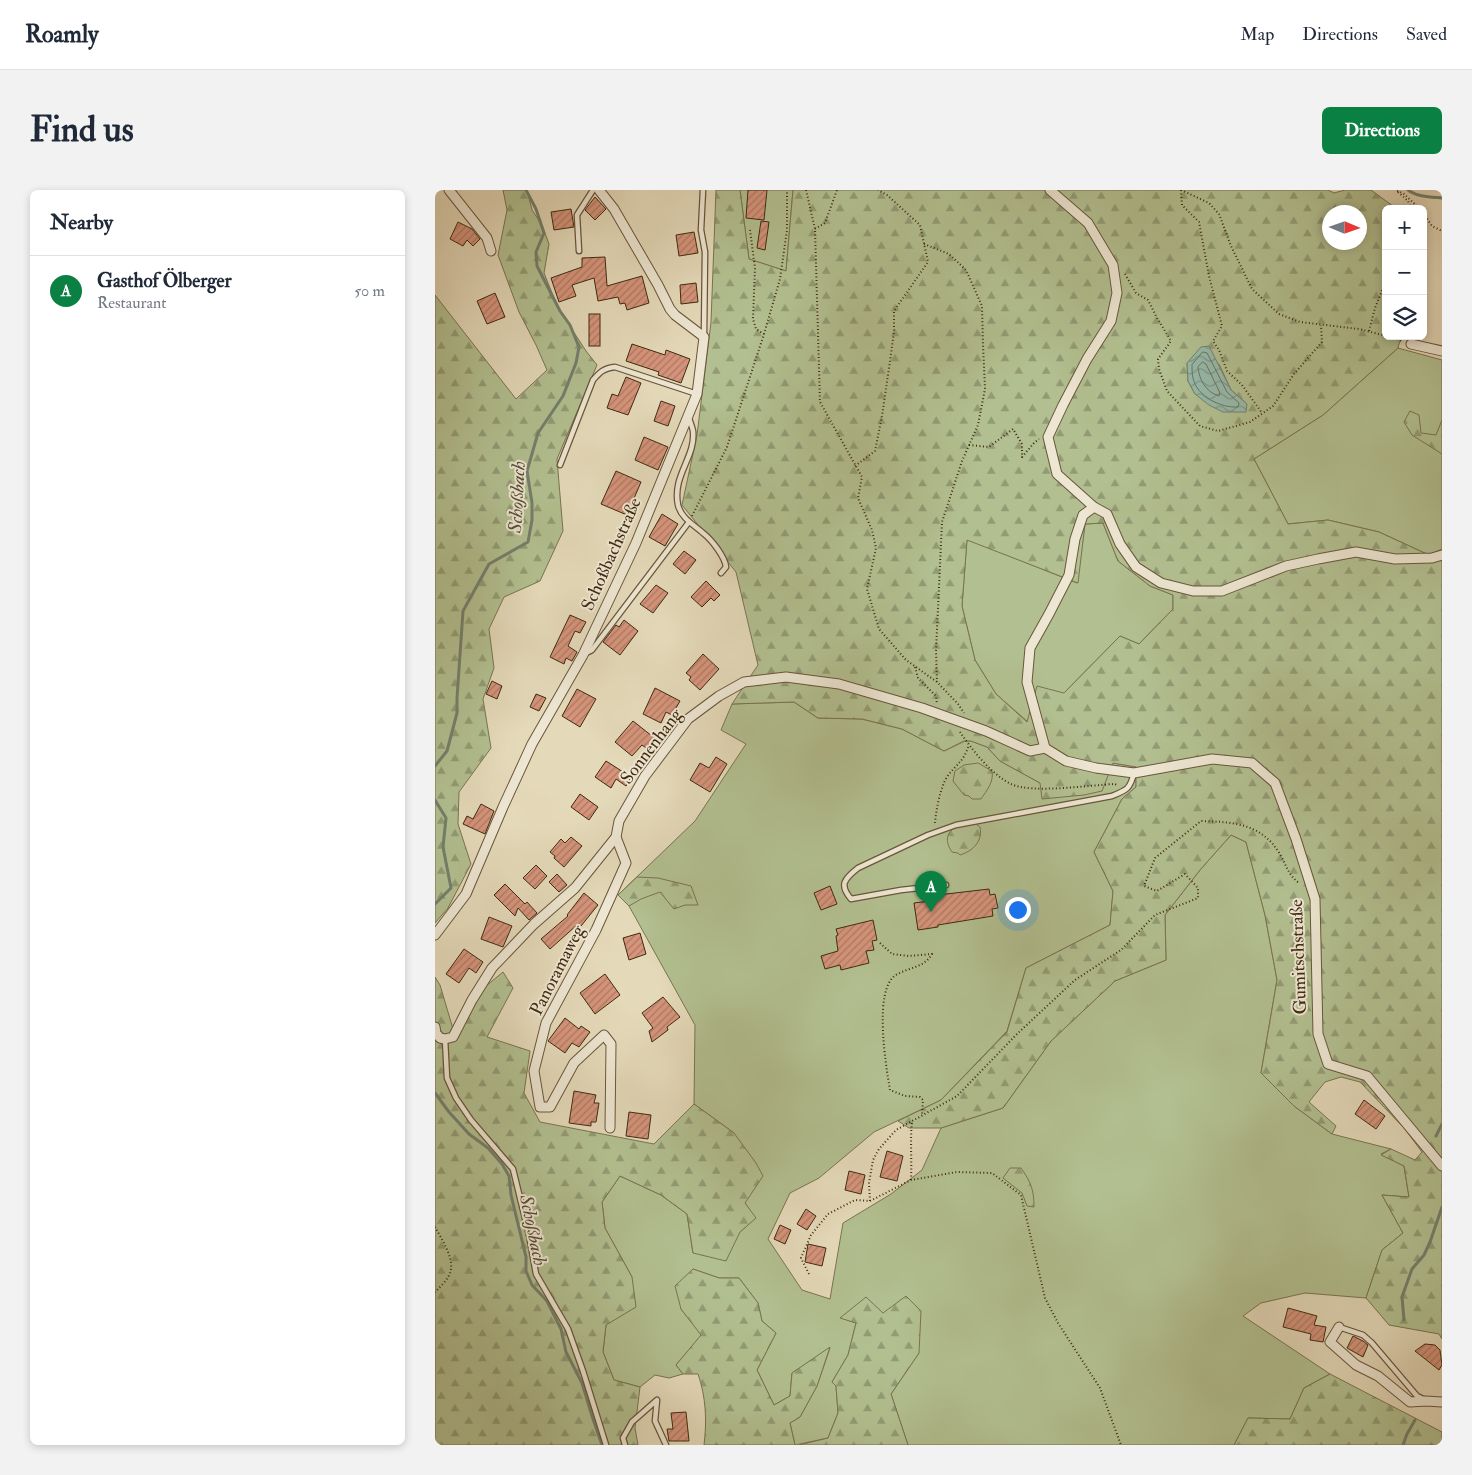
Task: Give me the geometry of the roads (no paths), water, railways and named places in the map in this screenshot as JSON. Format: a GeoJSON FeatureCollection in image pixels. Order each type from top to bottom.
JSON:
{"type":"FeatureCollection","features":[{"type":"Feature","properties":{"kind":"street"},"geometry":{"type":"LineString","coordinates":[[449,190],[487,238],[491,251]]}},
{"type":"Feature","properties":{"kind":"street"},"geometry":{"type":"LineString","coordinates":[[599,190],[614,209],[659,285],[670,309],[675,316],[704,337]]}},
{"type":"Feature","properties":{"kind":"street"},"geometry":{"type":"LineString","coordinates":[[1050,190],[1088,223],[1113,265],[1117,293],[1111,321],[1087,359],[1048,437],[1057,474],[1094,507],[1107,514],[1120,544],[1136,567],[1161,583],[1193,591],[1222,591],[1286,566],[1356,552],[1395,559],[1432,558],[1442,555]]}},
{"type":"Feature","properties":{"kind":"street","name":"Schoßbachstraße"},"geometry":{"type":"LineString","coordinates":[[435,935],[466,894],[532,744],[583,655],[636,544],[697,394],[704,337]]}},
{"type":"Feature","properties":{"kind":"street"},"geometry":{"type":"LineString","coordinates":[[1411,344],[1442,351]]}},
{"type":"Feature","properties":{"kind":"street"},"geometry":{"type":"LineString","coordinates":[[1045,748],[1027,682],[1030,648],[1069,576],[1075,539],[1083,516],[1094,507]]}},
{"type":"Feature","properties":{"kind":"street","name":"Sonnenhang"},"geometry":{"type":"LineString","coordinates":[[445,1039],[453,1037],[472,1000],[492,968],[534,924],[575,888],[616,837],[619,821],[645,776],[688,719],[719,696],[745,682],[786,677],[839,684],[972,726],[1030,751],[1045,748]]}},
{"type":"Feature","properties":{"kind":"street","name":"Gumitschstraße"},"geometry":{"type":"LineString","coordinates":[[1045,748],[1066,761],[1096,768],[1134,773],[1213,759],[1252,763],[1275,783],[1296,839],[1315,899],[1318,1034],[1328,1064],[1367,1076],[1442,1166]]}},
{"type":"Feature","properties":{"kind":"street","name":"Panoramaweg"},"geometry":{"type":"LineString","coordinates":[[610,1128],[611,1044],[604,1035],[574,1063],[550,1107],[539,1107],[534,1072],[546,1023],[596,930],[626,863],[616,837]]}},
{"type":"Feature","properties":{"kind":"street"},"geometry":{"type":"LineString","coordinates":[[435,1027],[436,1033],[440,1038],[445,1039]]}},
{"type":"Feature","properties":{"kind":"street"},"geometry":{"type":"LineString","coordinates":[[1339,1327],[1330,1342],[1356,1364],[1378,1376],[1410,1402],[1442,1402]]}},
{"type":"Feature","properties":{"kind":"lane"},"geometry":{"type":"LineString","coordinates":[[579,251],[577,215],[593,190]]}},
{"type":"Feature","properties":{"kind":"lane"},"geometry":{"type":"LineString","coordinates":[[703,190],[701,230],[705,252],[704,337]]}},
{"type":"Feature","properties":{"kind":"lane"},"geometry":{"type":"LineString","coordinates":[[560,465],[593,380],[601,370],[607,367],[615,367],[697,394]]}},
{"type":"Feature","properties":{"kind":"lane"},"geometry":{"type":"LineString","coordinates":[[688,416],[693,431],[692,445],[678,480],[676,492],[678,508],[689,522],[705,534],[726,562],[726,567],[721,573]]}},
{"type":"Feature","properties":{"kind":"lane"},"geometry":{"type":"LineString","coordinates":[[583,655],[592,650],[689,522]]}},
{"type":"Feature","properties":{"kind":"lane"},"geometry":{"type":"LineString","coordinates":[[946,885],[901,890],[851,899],[844,892],[843,884],[849,875],[858,868],[934,833],[956,825],[1112,796],[1125,791],[1131,785],[1134,773]]}},
{"type":"Feature","properties":{"kind":"lane"},"geometry":{"type":"LineString","coordinates":[[445,1039],[447,1078],[456,1098],[471,1120],[513,1169],[536,1274],[567,1330],[583,1371],[606,1445]]}},
{"type":"Feature","properties":{"kind":"lane"},"geometry":{"type":"LineString","coordinates":[[1339,1327],[1363,1335],[1417,1396],[1426,1401]]}},
{"type":"Feature","properties":{"kind":"lane"},"geometry":{"type":"LineString","coordinates":[[625,1445],[623,1438],[632,1422],[657,1400],[655,1421],[666,1445]]}},
{"type":"Feature","properties":{"kind":"water"},"geometry":{"type":"Polygon","coordinates":[[[1209,346],[1231,390],[1247,404],[1246,412],[1223,412],[1209,405],[1195,394],[1188,381],[1187,363],[1201,347],[1209,346]]]}},
{"type":"Feature","properties":{"kind":"waterway","name":"Schoßbach"},"geometry":{"type":"LineString","coordinates":[[435,766],[447,751],[457,713],[463,611],[489,564],[528,542],[532,520],[532,503],[527,471],[538,433],[563,396],[576,363],[579,347],[570,325],[560,311],[537,266],[536,252],[544,233],[536,209],[526,190]]}},
{"type":"Feature","properties":{"kind":"waterway"},"geometry":{"type":"LineString","coordinates":[[1408,190],[1420,195],[1442,198]]}},
{"type":"Feature","properties":{"kind":"waterway","name":"Schoßbach"},"geometry":{"type":"LineString","coordinates":[[435,800],[446,818],[443,847],[451,888],[435,904]]}},
{"type":"Feature","properties":{"kind":"waterway","name":"Schoßbach"},"geometry":{"type":"LineString","coordinates":[[435,1093],[469,1134],[488,1148],[502,1164],[509,1176],[511,1195],[526,1257],[526,1271],[532,1285],[547,1301],[561,1329],[566,1352],[582,1383],[602,1445]]}},
{"type":"Feature","properties":{"kind":"waterway"},"geometry":{"type":"LineString","coordinates":[[1436,1136],[1442,1124]]}},
{"type":"Feature","properties":{"kind":"waterway"},"geometry":{"type":"LineString","coordinates":[[1404,1320],[1402,1297],[1412,1269],[1424,1255],[1430,1242],[1442,1207]]}},
{"type":"Feature","properties":{"kind":"waterway"},"geometry":{"type":"LineString","coordinates":[[1403,1445],[1415,1420]]}},
{"type":"Feature","properties":{"kind":"place","name":"Gasthof Ölberger"},"geometry":{"type":"Point","coordinates":[931,912]}}]}
